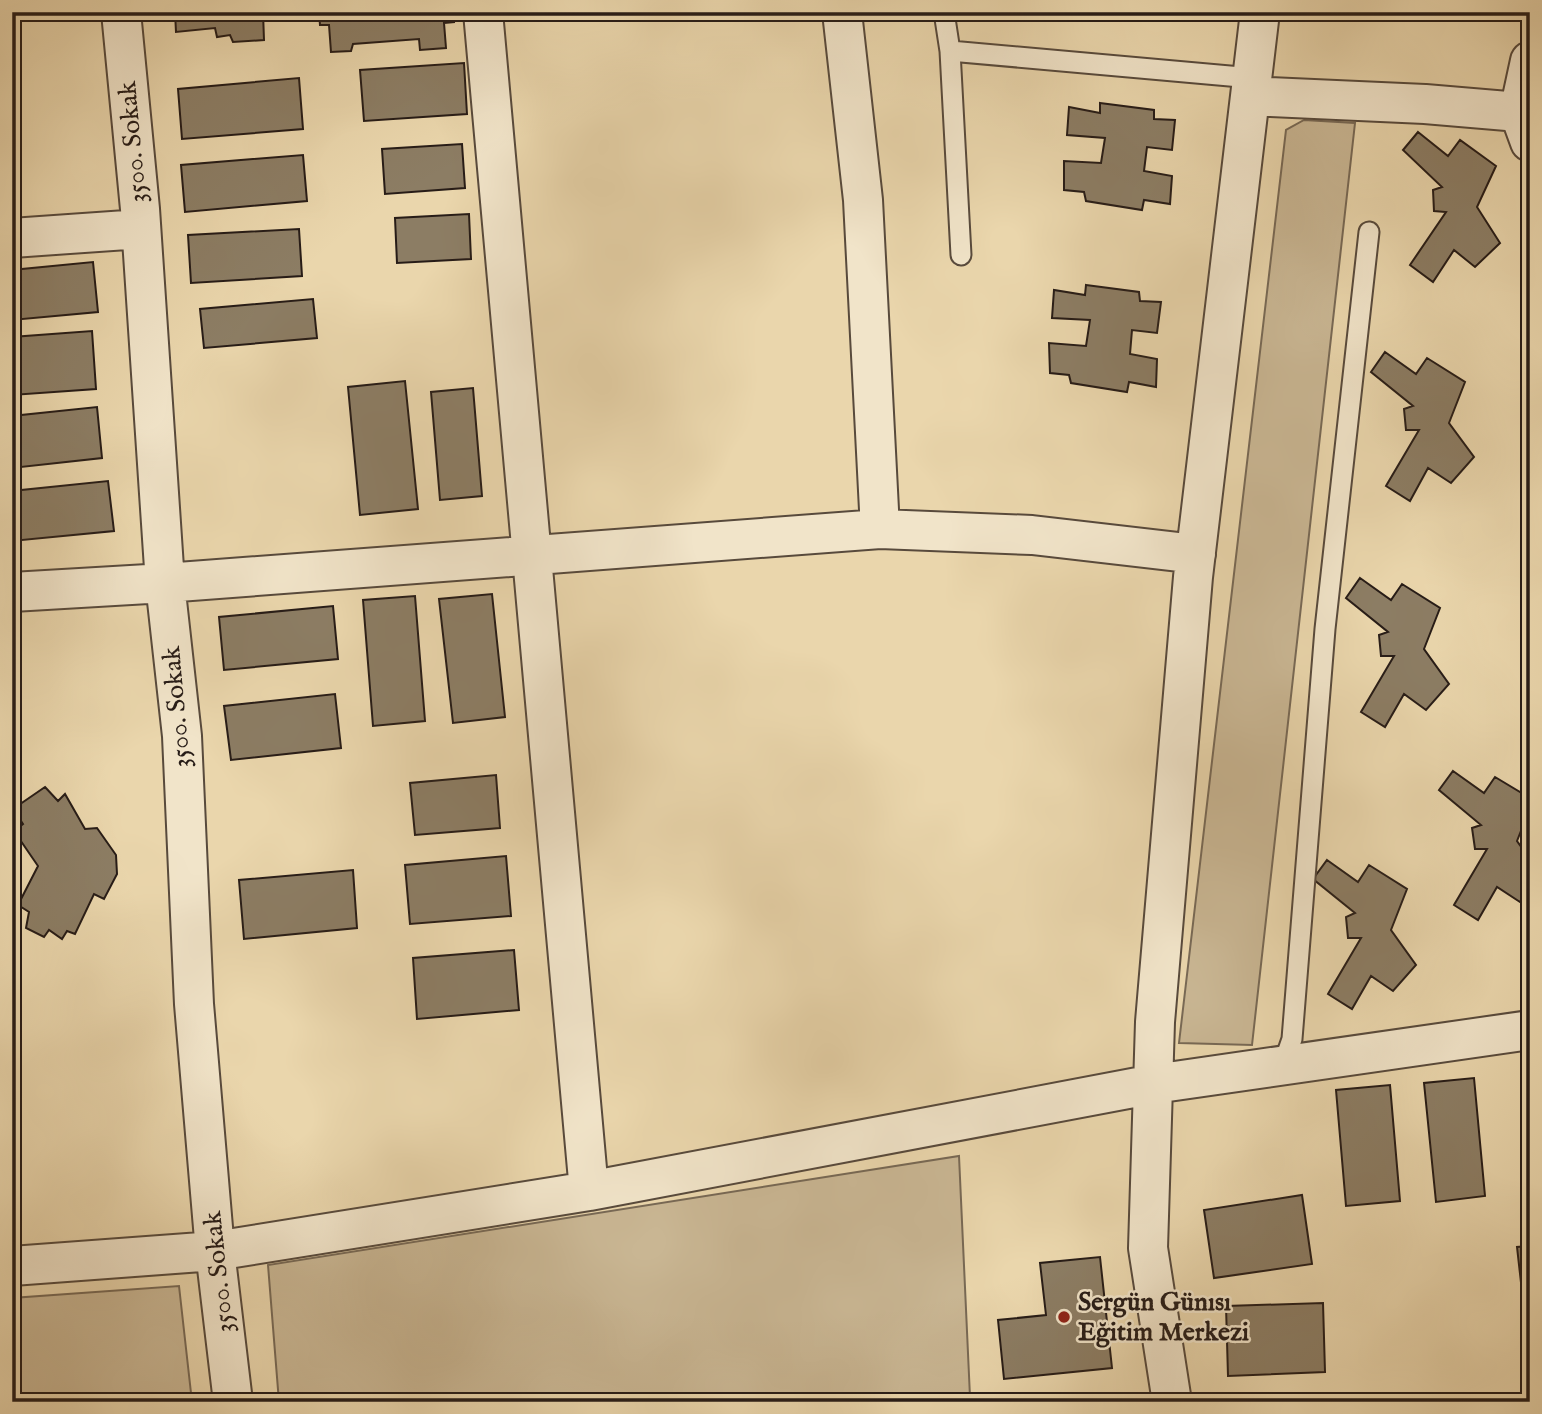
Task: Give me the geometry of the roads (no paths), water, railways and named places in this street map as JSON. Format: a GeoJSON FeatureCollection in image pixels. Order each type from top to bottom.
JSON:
{"type":"FeatureCollection","features":[{"type":"Feature","properties":{"kind":"street","name":"3500. Sokak"},"geometry":{"type":"LineString","coordinates":[[121,12],[141,229],[165,583],[182,736],[194,1004],[215,1251],[233,1402]]}},
{"type":"Feature","properties":{"kind":"street"},"geometry":{"type":"LineString","coordinates":[[483,12],[589,1191]]}},
{"type":"Feature","properties":{"kind":"street"},"geometry":{"type":"LineString","coordinates":[[842,12],[863,200],[880,529]]}},
{"type":"Feature","properties":{"kind":"street"},"geometry":{"type":"LineString","coordinates":[[1172,1402],[1148,1248],[1156,1008],[1196,554],[1260,12]]}},
{"type":"Feature","properties":{"kind":"street"},"geometry":{"type":"LineString","coordinates":[[1251,87],[1425,104],[1526,122],[1530,61]]}},
{"type":"Feature","properties":{"kind":"street"},"geometry":{"type":"LineString","coordinates":[[12,238],[141,229]]}},
{"type":"Feature","properties":{"kind":"street"},"geometry":{"type":"LineString","coordinates":[[12,592],[880,529],[1032,535],[1196,554]]}},
{"type":"Feature","properties":{"kind":"street"},"geometry":{"type":"LineString","coordinates":[[12,1266],[215,1251],[589,1191],[1154,1084],[1530,1030]]}},
{"type":"Feature","properties":{"kind":"lane"},"geometry":{"type":"LineString","coordinates":[[944,12],[950,51],[961,256]]}},
{"type":"Feature","properties":{"kind":"lane"},"geometry":{"type":"LineString","coordinates":[[950,51],[1251,87]]}},
{"type":"Feature","properties":{"kind":"lane"},"geometry":{"type":"LineString","coordinates":[[1283,1065],[1292,1039],[1325,629],[1369,232]]}},
{"type":"Feature","properties":{"kind":"place","name":"Sergün Günısı Eğitim Merkezi"},"geometry":{"type":"Point","coordinates":[1064,1317]}}]}
